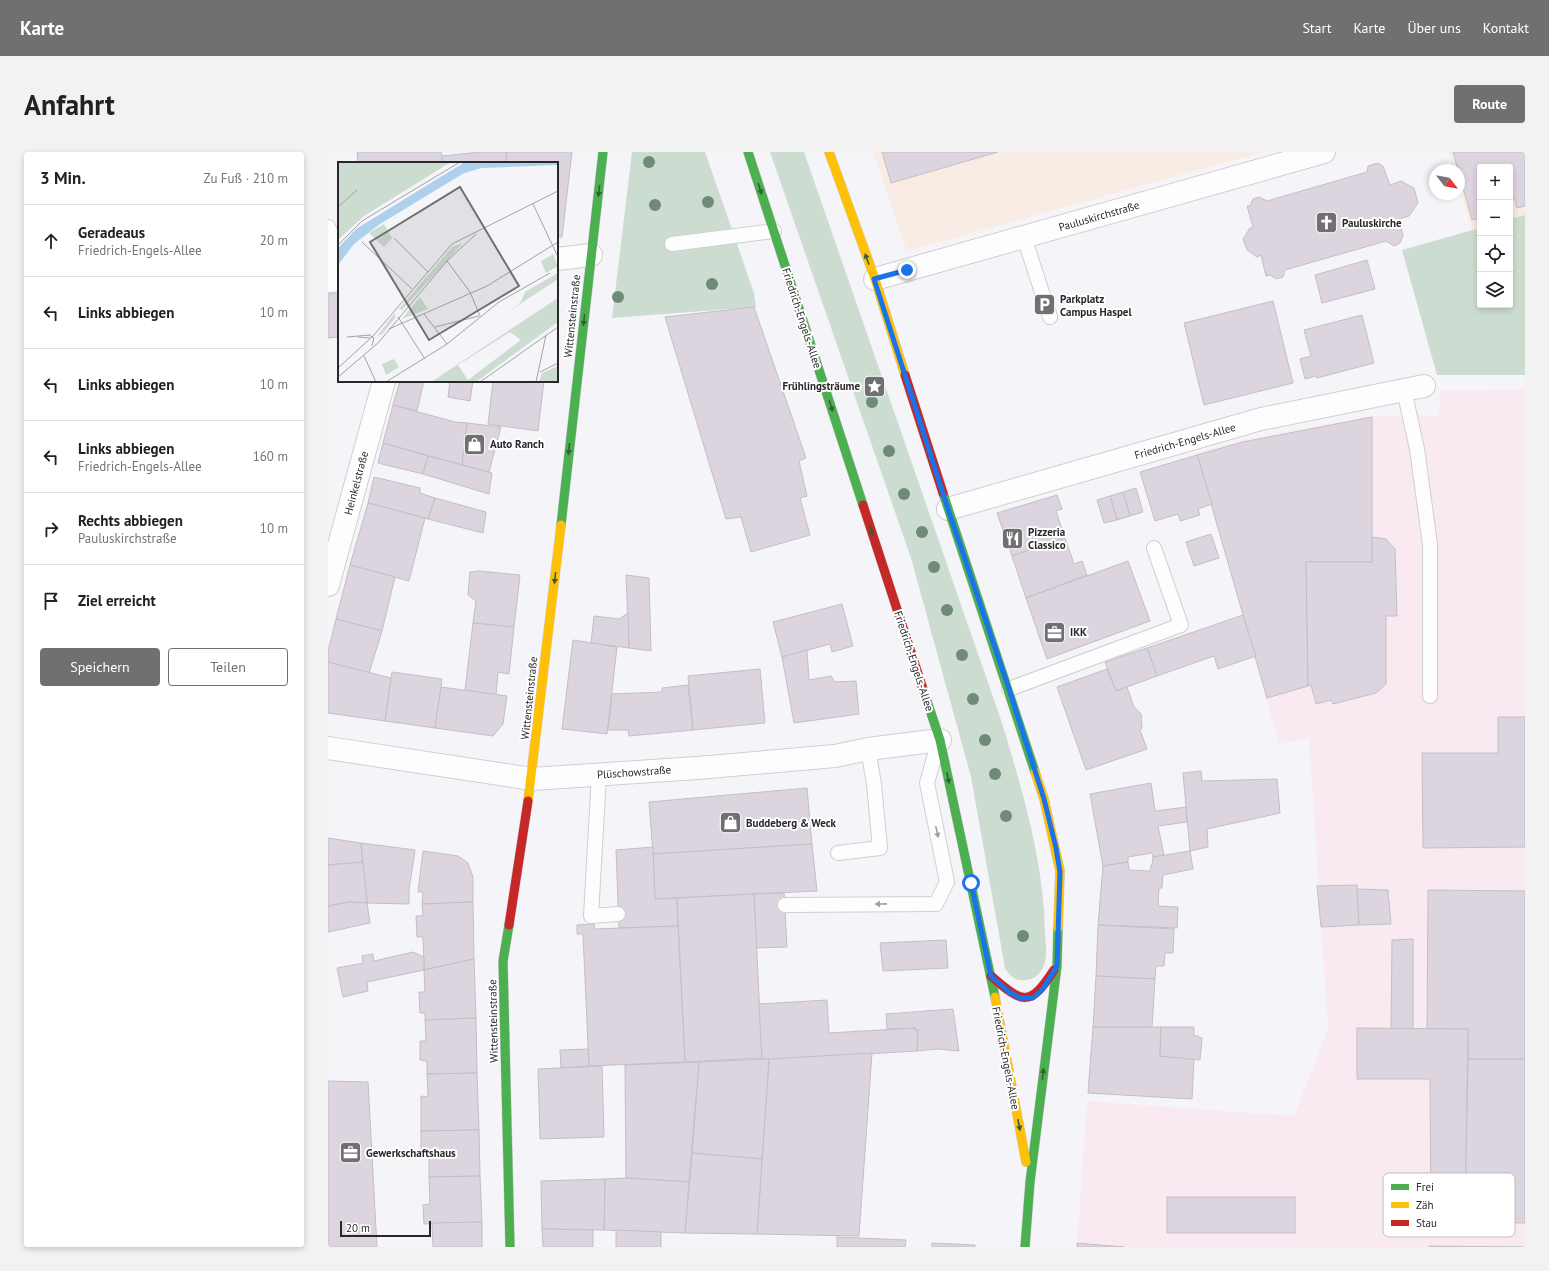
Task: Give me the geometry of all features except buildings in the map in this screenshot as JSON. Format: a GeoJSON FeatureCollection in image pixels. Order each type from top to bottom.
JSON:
{"type":"FeatureCollection","features":[{"type":"Feature","properties":{"kind":"main road","name":"Wittensteinstraße"},"geometry":{"type":"LineString","coordinates":[[510,1247],[503,962],[532,779],[603,152]]}},
{"type":"Feature","properties":{"kind":"main road","name":"Friedrich-Engels-Allee"},"geometry":{"type":"LineString","coordinates":[[748,152],[940,740],[991,976],[1030,1182]]}},
{"type":"Feature","properties":{"kind":"main road","name":"Friedrich-Engels-Allee"},"geometry":{"type":"LineString","coordinates":[[829,152],[874,279],[948,509],[1009,689],[1044,799],[1056,848],[1060,872],[1057,966],[1030,1182],[1025,1247]]}},
{"type":"Feature","properties":{"kind":"main road"},"geometry":{"type":"LineString","coordinates":[[991,976],[1009,992],[1020,998],[1033,998],[1042,990],[1057,966]]}},
{"type":"Feature","properties":{"kind":"street","name":"Pauluskirchstraße"},"geometry":{"type":"LineString","coordinates":[[874,279],[1324,152]]}},
{"type":"Feature","properties":{"kind":"street"},"geometry":{"type":"LineString","coordinates":[[558,259],[591,255]]}},
{"type":"Feature","properties":{"kind":"street","name":"Heinkelstraße"},"geometry":{"type":"LineString","coordinates":[[328,585],[384,382]]}},
{"type":"Feature","properties":{"kind":"street","name":"Friedrich-Engels-Allee"},"geometry":{"type":"LineString","coordinates":[[948,509],[1261,419],[1414,388]]}},
{"type":"Feature","properties":{"kind":"street","name":"Plüschowstraße"},"geometry":{"type":"LineString","coordinates":[[328,748],[532,779],[697,768],[835,756],[868,749],[940,740]]}},
{"type":"Feature","properties":{"kind":"lane"},"geometry":{"type":"LineString","coordinates":[[328,227],[332,235],[334,281]]}},
{"type":"Feature","properties":{"kind":"lane"},"geometry":{"type":"LineString","coordinates":[[672,244],[774,231]]}},
{"type":"Feature","properties":{"kind":"lane"},"geometry":{"type":"LineString","coordinates":[[1024,237],[1050,317]]}},
{"type":"Feature","properties":{"kind":"lane"},"geometry":{"type":"LineString","coordinates":[[1414,388],[1417,449],[1430,544],[1430,696]]}},
{"type":"Feature","properties":{"kind":"lane"},"geometry":{"type":"LineString","coordinates":[[1009,689],[1181,625],[1154,548]]}},
{"type":"Feature","properties":{"kind":"lane"},"geometry":{"type":"LineString","coordinates":[[785,906],[936,904],[947,882],[927,783],[940,740]]}},
{"type":"Feature","properties":{"kind":"lane"},"geometry":{"type":"LineString","coordinates":[[838,853],[880,848],[874,784],[868,749]]}},
{"type":"Feature","properties":{"kind":"lane"},"geometry":{"type":"LineString","coordinates":[[599,775],[590,916],[618,914]]}},
{"type":"Feature","properties":{"kind":"shaded area"},"geometry":{"type":"Polygon","coordinates":[[[873,152],[1263,152],[907,251],[873,152]]]}},
{"type":"Feature","properties":{"kind":"shaded area"},"geometry":{"type":"Polygon","coordinates":[[[1448,152],[1525,152],[1525,215],[1513,218],[1513,164],[1477,164],[1477,229],[1472,230],[1463,200],[1465,200],[1465,164],[1452,164],[1448,152]]]}},
{"type":"Feature","properties":{"kind":"shaded area"},"geometry":{"type":"Polygon","coordinates":[[[1525,390],[1525,1247],[1077,1247],[1087,1101],[1294,1116],[1328,1029],[1309,738],[1279,744],[1197,453],[1242,440],[1372,416],[1439,416],[1440,391],[1525,390]]]}},
{"type":"Feature","properties":{"kind":"green space"},"geometry":{"type":"Polygon","coordinates":[[[632,152],[705,152],[754,293],[756,307],[612,318],[632,152]]]}},
{"type":"Feature","properties":{"kind":"green space"},"geometry":{"type":"Polygon","coordinates":[[[770,152],[804,152],[1002,723],[1025,801],[1031,827],[1041,880],[1044,907],[1046,957],[1044,966],[1040,973],[1030,979],[1018,980],[1014,978],[1005,968],[971,777],[911,558],[770,152]]]}},
{"type":"Feature","properties":{"kind":"green space"},"geometry":{"type":"Polygon","coordinates":[[[1525,215],[1525,375],[1437,375],[1402,250],[1477,229],[1477,308],[1513,308],[1513,218],[1525,215]]]}},
{"type":"Feature","properties":{"kind":"traffic: fast"},"geometry":{"type":"LineString","coordinates":[[561,525],[603,152]]}},
{"type":"Feature","properties":{"kind":"traffic: fast"},"geometry":{"type":"LineString","coordinates":[[748,152],[863,505]]}},
{"type":"Feature","properties":{"kind":"traffic: fast"},"geometry":{"type":"LineString","coordinates":[[943,493],[1035,772]]}},
{"type":"Feature","properties":{"kind":"traffic: fast"},"geometry":{"type":"LineString","coordinates":[[922,686],[940,740],[995,997]]}},
{"type":"Feature","properties":{"kind":"traffic: fast"},"geometry":{"type":"LineString","coordinates":[[509,925],[503,961],[510,1247]]}},
{"type":"Feature","properties":{"kind":"traffic: fast"},"geometry":{"type":"LineString","coordinates":[[1025,1247],[1030,1182],[1057,966],[1058,928]]}},
{"type":"Feature","properties":{"kind":"traffic: slow"},"geometry":{"type":"LineString","coordinates":[[829,152],[875,279],[905,375]]}},
{"type":"Feature","properties":{"kind":"traffic: slow"},"geometry":{"type":"LineString","coordinates":[[528,801],[561,525]]}},
{"type":"Feature","properties":{"kind":"traffic: slow"},"geometry":{"type":"LineString","coordinates":[[1035,772],[1044,799],[1060,871],[1058,928]]}},
{"type":"Feature","properties":{"kind":"traffic: slow"},"geometry":{"type":"LineString","coordinates":[[995,997],[1026,1162]]}},
{"type":"Feature","properties":{"kind":"traffic: jam"},"geometry":{"type":"LineString","coordinates":[[905,375],[943,493]]}},
{"type":"Feature","properties":{"kind":"traffic: jam"},"geometry":{"type":"LineString","coordinates":[[863,505],[922,686]]}},
{"type":"Feature","properties":{"kind":"traffic: jam"},"geometry":{"type":"LineString","coordinates":[[509,925],[528,801]]}},
{"type":"Feature","properties":{"kind":"traffic: jam"},"geometry":{"type":"LineString","coordinates":[[991,976],[1011,992],[1019,996],[1026,997],[1032,996],[1039,990],[1054,970]]}},
{"type":"Feature","properties":{"kind":"place","name":"Pauluskirche"},"geometry":{"type":"Point","coordinates":[1326,223]}},
{"type":"Feature","properties":{"kind":"place","name":"Parkplatz Campus Haspel"},"geometry":{"type":"Point","coordinates":[1044,305]}},
{"type":"Feature","properties":{"kind":"place","name":"Frühlingsträume"},"geometry":{"type":"Point","coordinates":[875,386]}},
{"type":"Feature","properties":{"kind":"place","name":"Auto Ranch"},"geometry":{"type":"Point","coordinates":[474,444]}},
{"type":"Feature","properties":{"kind":"place","name":"Pizzeria Classico"},"geometry":{"type":"Point","coordinates":[1012,538]}},
{"type":"Feature","properties":{"kind":"place","name":"IKK"},"geometry":{"type":"Point","coordinates":[1054,632]}},
{"type":"Feature","properties":{"kind":"place","name":"Buddeberg & Weck"},"geometry":{"type":"Point","coordinates":[731,823]}},
{"type":"Feature","properties":{"kind":"place","name":"Gewerkschaftshaus"},"geometry":{"type":"Point","coordinates":[350,1153]}},
{"type":"Feature","properties":{"kind":"route"},"geometry":{"type":"LineString","coordinates":[[907,270],[874,279],[948,509],[1009,689],[1044,799],[1056,848],[1060,872],[1057,966],[1042,990],[1033,998],[1020,998],[1009,992],[991,976],[971,883]]}}]}
